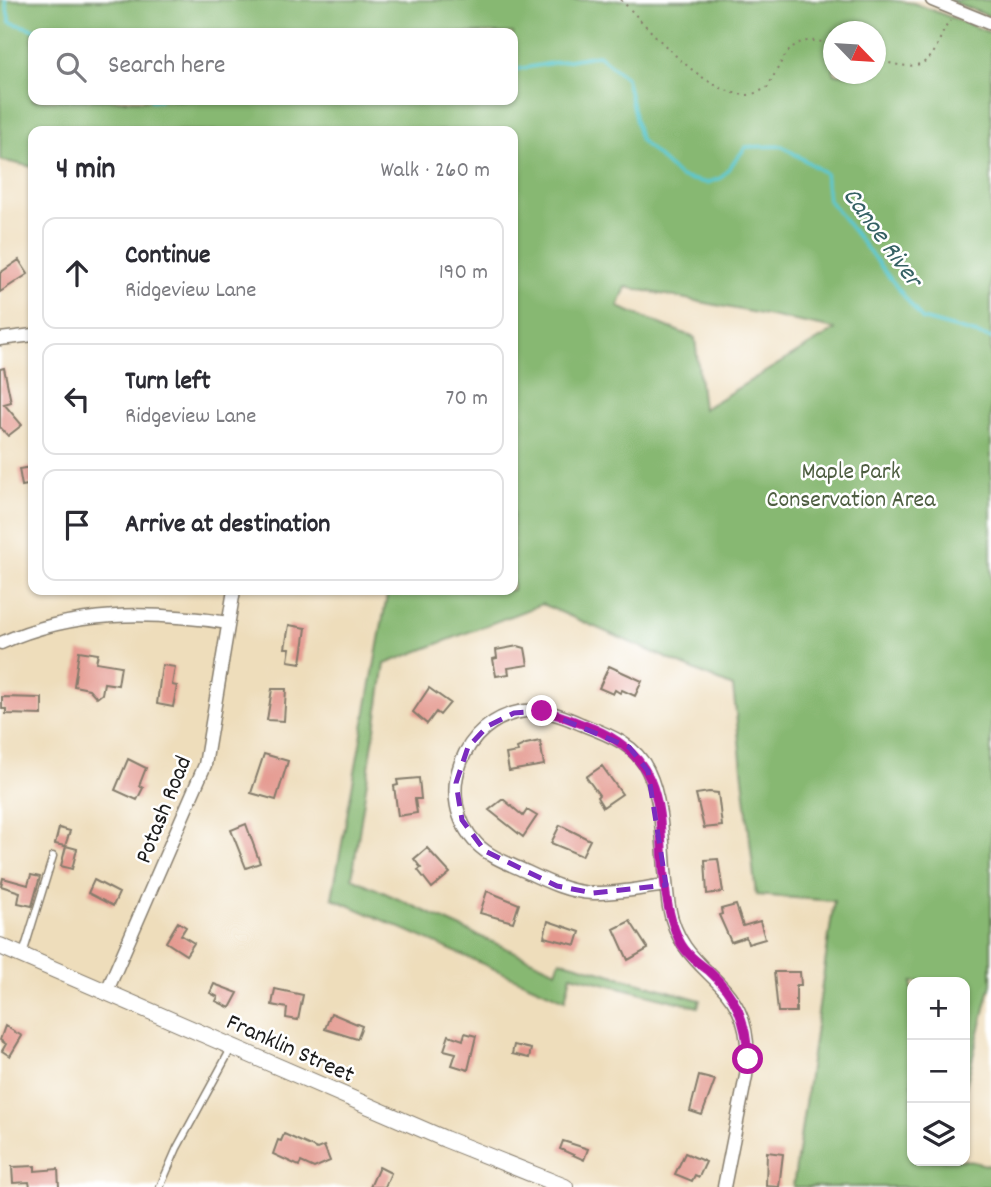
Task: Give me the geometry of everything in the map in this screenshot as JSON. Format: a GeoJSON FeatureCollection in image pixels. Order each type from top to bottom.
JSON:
{"type":"FeatureCollection","features":[{"type":"Feature","properties":{"kind":"street"},"geometry":{"type":"LineString","coordinates":[[932,0],[991,24]]}},
{"type":"Feature","properties":{"kind":"street"},"geometry":{"type":"LineString","coordinates":[[0,339],[28,336]]}},
{"type":"Feature","properties":{"kind":"street","name":"Potash Road"},"geometry":{"type":"LineString","coordinates":[[106,993],[201,777],[232,595]]}},
{"type":"Feature","properties":{"kind":"street"},"geometry":{"type":"LineString","coordinates":[[1,643],[40,626],[94,618],[155,615],[228,623]]}},
{"type":"Feature","properties":{"kind":"street"},"geometry":{"type":"LineString","coordinates":[[666,885],[604,893],[582,892],[557,886],[493,856],[471,837],[456,802],[457,773],[468,747],[496,721],[533,711],[561,716],[605,733],[629,747],[644,763],[653,785],[672,924],[680,943],[730,993],[745,1025],[748,1059],[746,1076],[724,1187]]}},
{"type":"Feature","properties":{"kind":"street","name":"Franklin Street"},"geometry":{"type":"LineString","coordinates":[[0,946],[453,1143],[565,1187]]}},
{"type":"Feature","properties":{"kind":"lane"},"geometry":{"type":"LineString","coordinates":[[23,956],[53,856]]}},
{"type":"Feature","properties":{"kind":"lane"},"geometry":{"type":"LineString","coordinates":[[162,1186],[177,1148],[233,1046]]}},
{"type":"Feature","properties":{"kind":"path"},"geometry":{"type":"LineString","coordinates":[[621,0],[675,55],[726,90],[745,95],[767,89],[793,44],[802,40],[823,43]]}},
{"type":"Feature","properties":{"kind":"path"},"geometry":{"type":"LineString","coordinates":[[886,61],[908,66],[921,64],[934,54],[951,20]]}},
{"type":"Feature","properties":{"kind":"highlighted area"},"geometry":{"type":"Polygon","coordinates":[[[542,711],[629,747],[648,771],[666,885],[593,893],[557,886],[485,851],[462,820],[456,783],[468,747],[488,726],[514,713],[542,711]]]}},
{"type":"Feature","properties":{"kind":"green space","name":"Maple Park Conservation Area"},"geometry":{"type":"Polygon","coordinates":[[[0,0],[889,0],[914,3],[991,33],[991,984],[970,1069],[970,977],[907,977],[907,1166],[970,1166],[970,1161],[991,1166],[991,1187],[793,1187],[834,901],[756,895],[733,687],[542,604],[385,664],[352,878],[556,971],[560,960],[700,1000],[698,1007],[571,975],[565,1000],[332,898],[387,595],[518,595],[518,126],[28,126],[28,166],[0,160],[0,0]],[[626,287],[618,307],[695,338],[703,409],[835,329],[626,287]]]}},
{"type":"Feature","properties":{"kind":"green space"},"geometry":{"type":"Polygon","coordinates":[[[948,0],[991,0],[991,17],[948,0]]]}},
{"type":"Feature","properties":{"kind":"building"},"geometry":{"type":"Polygon","coordinates":[[[19,260],[28,274],[0,292],[0,273],[19,260]]]}},
{"type":"Feature","properties":{"kind":"building"},"geometry":{"type":"Polygon","coordinates":[[[4,368],[11,402],[4,404],[22,425],[8,436],[0,427],[0,369],[4,368]]]}},
{"type":"Feature","properties":{"kind":"building"},"geometry":{"type":"Polygon","coordinates":[[[28,468],[28,485],[22,486],[19,469],[28,468]]]}},
{"type":"Feature","properties":{"kind":"building"},"geometry":{"type":"Polygon","coordinates":[[[289,625],[306,628],[301,663],[288,661],[290,648],[285,648],[289,625]]]}},
{"type":"Feature","properties":{"kind":"building"},"geometry":{"type":"Polygon","coordinates":[[[518,646],[525,648],[528,665],[508,668],[509,674],[496,676],[493,659],[497,658],[496,650],[518,646]]]}},
{"type":"Feature","properties":{"kind":"building"},"geometry":{"type":"Polygon","coordinates":[[[79,651],[98,654],[96,662],[121,666],[118,685],[104,683],[102,694],[97,698],[89,689],[74,686],[79,651]]]}},
{"type":"Feature","properties":{"kind":"building"},"geometry":{"type":"Polygon","coordinates":[[[162,665],[175,667],[172,685],[177,686],[173,707],[157,704],[162,665]]]}},
{"type":"Feature","properties":{"kind":"building"},"geometry":{"type":"Polygon","coordinates":[[[609,666],[642,681],[635,696],[622,690],[620,693],[615,690],[613,694],[599,688],[609,666]]]}},
{"type":"Feature","properties":{"kind":"building"},"geometry":{"type":"Polygon","coordinates":[[[429,688],[450,703],[440,715],[436,712],[427,724],[413,712],[429,688]]]}},
{"type":"Feature","properties":{"kind":"building"},"geometry":{"type":"Polygon","coordinates":[[[272,689],[286,689],[284,721],[267,720],[272,689]]]}},
{"type":"Feature","properties":{"kind":"building"},"geometry":{"type":"Polygon","coordinates":[[[2,697],[42,698],[42,715],[6,714],[6,709],[2,709],[2,697]]]}},
{"type":"Feature","properties":{"kind":"building"},"geometry":{"type":"Polygon","coordinates":[[[540,741],[544,765],[509,771],[506,754],[518,752],[517,748],[540,741]]]}},
{"type":"Feature","properties":{"kind":"building"},"geometry":{"type":"Polygon","coordinates":[[[264,754],[288,761],[276,800],[251,793],[264,754]]]}},
{"type":"Feature","properties":{"kind":"building"},"geometry":{"type":"Polygon","coordinates":[[[128,759],[146,768],[139,786],[143,788],[137,800],[115,790],[128,759]]]}},
{"type":"Feature","properties":{"kind":"building"},"geometry":{"type":"Polygon","coordinates":[[[602,766],[622,794],[603,807],[597,797],[599,795],[586,777],[602,766]]]}},
{"type":"Feature","properties":{"kind":"building"},"geometry":{"type":"Polygon","coordinates":[[[419,778],[421,799],[415,799],[417,813],[398,816],[394,786],[398,785],[397,780],[419,778]]]}},
{"type":"Feature","properties":{"kind":"building"},"geometry":{"type":"Polygon","coordinates":[[[718,793],[722,826],[704,828],[696,794],[718,793]]]}},
{"type":"Feature","properties":{"kind":"building"},"geometry":{"type":"Polygon","coordinates":[[[503,799],[523,816],[527,810],[537,816],[523,837],[489,810],[503,799]]]}},
{"type":"Feature","properties":{"kind":"building"},"geometry":{"type":"Polygon","coordinates":[[[246,824],[260,863],[246,868],[231,830],[246,824]]]}},
{"type":"Feature","properties":{"kind":"building"},"geometry":{"type":"Polygon","coordinates":[[[560,825],[590,840],[582,856],[551,843],[560,825]]]}},
{"type":"Feature","properties":{"kind":"building"},"geometry":{"type":"Polygon","coordinates":[[[59,828],[70,831],[65,846],[55,844],[59,828]]]}},
{"type":"Feature","properties":{"kind":"building"},"geometry":{"type":"Polygon","coordinates":[[[66,846],[77,849],[72,869],[61,866],[66,846]]]}},
{"type":"Feature","properties":{"kind":"building"},"geometry":{"type":"Polygon","coordinates":[[[427,848],[450,873],[432,888],[418,870],[421,868],[414,859],[427,848]]]}},
{"type":"Feature","properties":{"kind":"building"},"geometry":{"type":"Polygon","coordinates":[[[718,859],[723,892],[707,894],[705,860],[718,859]]]}},
{"type":"Feature","properties":{"kind":"building"},"geometry":{"type":"Polygon","coordinates":[[[31,875],[40,877],[32,906],[18,903],[20,892],[1,886],[3,878],[28,885],[31,875]]]}},
{"type":"Feature","properties":{"kind":"building"},"geometry":{"type":"Polygon","coordinates":[[[94,880],[119,893],[113,906],[88,893],[94,880]]]}},
{"type":"Feature","properties":{"kind":"building"},"geometry":{"type":"Polygon","coordinates":[[[487,891],[519,904],[513,922],[480,913],[487,891]]]}},
{"type":"Feature","properties":{"kind":"building"},"geometry":{"type":"Polygon","coordinates":[[[736,905],[743,926],[760,921],[765,939],[748,944],[746,937],[731,942],[719,915],[722,914],[721,909],[736,905]]]}},
{"type":"Feature","properties":{"kind":"building"},"geometry":{"type":"Polygon","coordinates":[[[548,921],[580,932],[576,945],[544,937],[548,921]]]}},
{"type":"Feature","properties":{"kind":"building"},"geometry":{"type":"Polygon","coordinates":[[[630,921],[648,949],[628,960],[614,929],[630,921]]]}},
{"type":"Feature","properties":{"kind":"building"},"geometry":{"type":"Polygon","coordinates":[[[178,922],[186,927],[181,935],[194,943],[186,955],[166,942],[178,922]]]}},
{"type":"Feature","properties":{"kind":"building"},"geometry":{"type":"Polygon","coordinates":[[[774,972],[800,972],[801,985],[796,985],[796,1012],[778,1012],[774,972]]]}},
{"type":"Feature","properties":{"kind":"building"},"geometry":{"type":"Polygon","coordinates":[[[214,984],[238,993],[230,1008],[216,1001],[218,997],[210,993],[214,984]]]}},
{"type":"Feature","properties":{"kind":"building"},"geometry":{"type":"Polygon","coordinates":[[[275,989],[303,995],[298,1020],[286,1018],[287,1008],[272,1005],[275,989]]]}},
{"type":"Feature","properties":{"kind":"building"},"geometry":{"type":"Polygon","coordinates":[[[331,1013],[362,1026],[357,1039],[325,1029],[331,1013]]]}},
{"type":"Feature","properties":{"kind":"building"},"geometry":{"type":"Polygon","coordinates":[[[5,1026],[22,1036],[10,1056],[2,1051],[6,1044],[0,1040],[5,1026]]]}},
{"type":"Feature","properties":{"kind":"building"},"geometry":{"type":"Polygon","coordinates":[[[465,1033],[476,1036],[468,1070],[452,1065],[456,1053],[444,1050],[449,1035],[463,1040],[465,1033]]]}},
{"type":"Feature","properties":{"kind":"building"},"geometry":{"type":"Polygon","coordinates":[[[514,1045],[531,1049],[529,1058],[512,1054],[514,1045]]]}},
{"type":"Feature","properties":{"kind":"building"},"geometry":{"type":"Polygon","coordinates":[[[699,1076],[715,1080],[702,1115],[690,1111],[699,1076]]]}},
{"type":"Feature","properties":{"kind":"building"},"geometry":{"type":"Polygon","coordinates":[[[284,1134],[317,1149],[324,1146],[330,1161],[314,1168],[301,1162],[299,1166],[273,1154],[278,1140],[281,1141],[284,1134]]]}},
{"type":"Feature","properties":{"kind":"building"},"geometry":{"type":"Polygon","coordinates":[[[563,1141],[588,1149],[584,1160],[560,1149],[563,1141]]]}},
{"type":"Feature","properties":{"kind":"building"},"geometry":{"type":"Polygon","coordinates":[[[767,1152],[783,1154],[779,1187],[766,1186],[767,1152]]]}},
{"type":"Feature","properties":{"kind":"building"},"geometry":{"type":"Polygon","coordinates":[[[685,1153],[706,1162],[699,1177],[695,1175],[692,1181],[675,1174],[685,1153]]]}},
{"type":"Feature","properties":{"kind":"building"},"geometry":{"type":"Polygon","coordinates":[[[35,1166],[35,1171],[58,1169],[59,1187],[30,1187],[29,1182],[13,1183],[12,1167],[35,1166]]]}},
{"type":"Feature","properties":{"kind":"building"},"geometry":{"type":"Polygon","coordinates":[[[379,1167],[391,1173],[385,1187],[370,1187],[379,1167]]]}},
{"type":"Feature","properties":{"kind":"waterway","name":"Canoe River"},"geometry":{"type":"LineString","coordinates":[[5,0],[10,22],[29,28]]}},
{"type":"Feature","properties":{"kind":"waterway","name":"Canoe River"},"geometry":{"type":"LineString","coordinates":[[518,69],[598,55],[626,78],[640,140],[680,177],[707,183],[721,178],[746,147],[782,146],[825,173],[828,199],[922,319],[991,338]]}},
{"type":"Feature","properties":{"kind":"route"},"geometry":{"type":"LineString","coordinates":[[542,711],[614,738],[644,763],[656,795],[672,924],[688,954],[720,981],[738,1007],[745,1025],[748,1059]]}}]}
